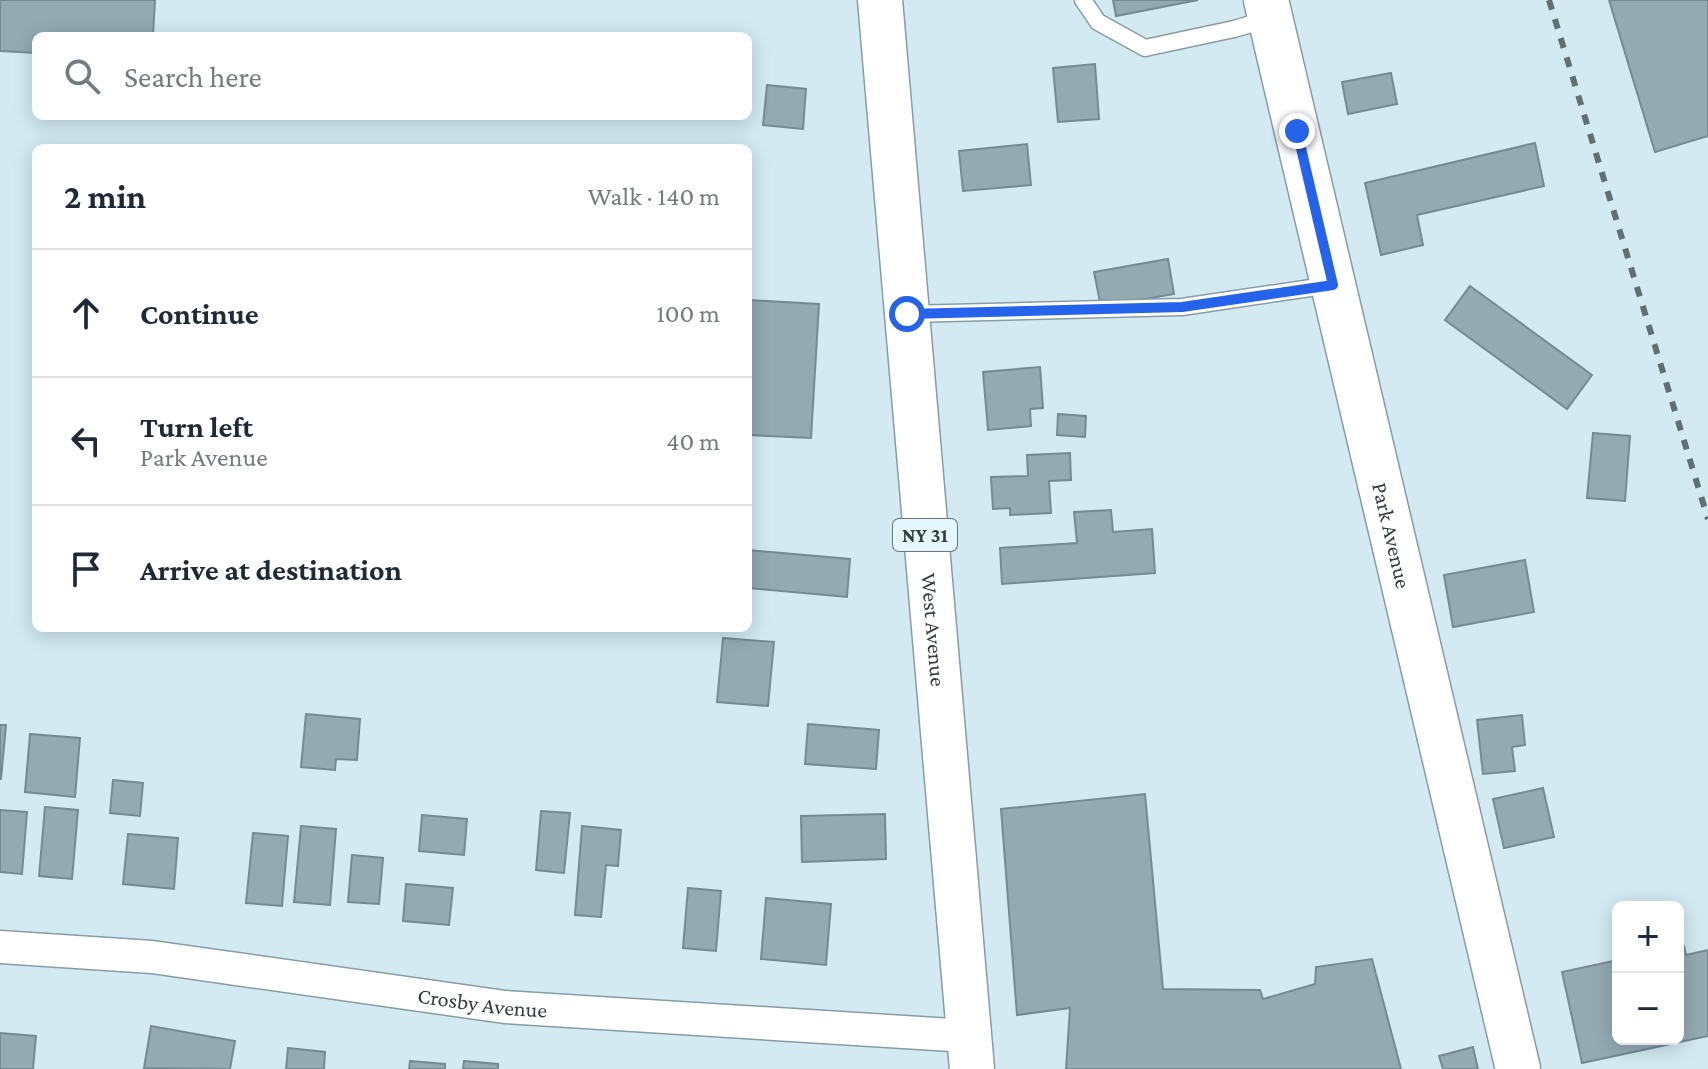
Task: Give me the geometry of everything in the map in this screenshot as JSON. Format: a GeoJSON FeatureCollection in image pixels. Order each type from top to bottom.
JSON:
{"type":"FeatureCollection","features":[{"type":"Feature","properties":{"kind":"main road","name":"West Avenue"},"geometry":{"type":"LineString","coordinates":[[880,0],[970,1053]]}},
{"type":"Feature","properties":{"kind":"main road","name":"Park Avenue"},"geometry":{"type":"LineString","coordinates":[[1268,9],[1518,1069]]}},
{"type":"Feature","properties":{"kind":"street","name":"Crosby Avenue"},"geometry":{"type":"LineString","coordinates":[[0,947],[152,957],[505,1007],[970,1053]]}},
{"type":"Feature","properties":{"kind":"lane"},"geometry":{"type":"LineString","coordinates":[[1083,0],[1098,22],[1145,48],[1234,29],[1268,9]]}},
{"type":"Feature","properties":{"kind":"lane"},"geometry":{"type":"LineString","coordinates":[[907,314],[1182,307],[1333,285]]}},
{"type":"Feature","properties":{"kind":"building"},"geometry":{"type":"Polygon","coordinates":[[[0,0],[155,0],[153,32],[32,32],[32,53],[0,51],[0,0]]]}},
{"type":"Feature","properties":{"kind":"building"},"geometry":{"type":"Polygon","coordinates":[[[1113,0],[1198,0],[1116,16],[1113,0]]]}},
{"type":"Feature","properties":{"kind":"building"},"geometry":{"type":"Polygon","coordinates":[[[1609,0],[1708,0],[1708,136],[1655,152],[1609,0]]]}},
{"type":"Feature","properties":{"kind":"building"},"geometry":{"type":"Polygon","coordinates":[[[1095,64],[1099,119],[1058,122],[1053,68],[1095,64]]]}},
{"type":"Feature","properties":{"kind":"building"},"geometry":{"type":"Polygon","coordinates":[[[1391,73],[1397,104],[1348,114],[1342,82],[1391,73]]]}},
{"type":"Feature","properties":{"kind":"building"},"geometry":{"type":"Polygon","coordinates":[[[767,85],[806,89],[803,129],[763,125],[767,85]]]}},
{"type":"Feature","properties":{"kind":"building"},"geometry":{"type":"Polygon","coordinates":[[[1535,143],[1544,186],[1417,215],[1423,245],[1381,255],[1365,183],[1535,143]]]}},
{"type":"Feature","properties":{"kind":"building"},"geometry":{"type":"Polygon","coordinates":[[[1027,144],[1031,185],[963,191],[959,151],[1027,144]]]}},
{"type":"Feature","properties":{"kind":"building"},"geometry":{"type":"Polygon","coordinates":[[[1168,259],[1174,294],[1101,307],[1094,272],[1168,259]]]}},
{"type":"Feature","properties":{"kind":"building"},"geometry":{"type":"Polygon","coordinates":[[[1470,286],[1592,375],[1567,409],[1445,320],[1470,286]]]}},
{"type":"Feature","properties":{"kind":"building"},"geometry":{"type":"Polygon","coordinates":[[[752,300],[819,304],[811,438],[752,435],[752,300]]]}},
{"type":"Feature","properties":{"kind":"building"},"geometry":{"type":"Polygon","coordinates":[[[1040,367],[1043,408],[1030,409],[1031,426],[988,430],[983,372],[1040,367]]]}},
{"type":"Feature","properties":{"kind":"building"},"geometry":{"type":"Polygon","coordinates":[[[1058,414],[1086,416],[1085,437],[1057,435],[1058,414]]]}},
{"type":"Feature","properties":{"kind":"building"},"geometry":{"type":"Polygon","coordinates":[[[1593,433],[1630,436],[1625,501],[1587,498],[1593,433]]]}},
{"type":"Feature","properties":{"kind":"building"},"geometry":{"type":"Polygon","coordinates":[[[1070,453],[1071,480],[1049,481],[1051,513],[1010,515],[1010,508],[993,509],[991,477],[1028,476],[1027,455],[1070,453]]]}},
{"type":"Feature","properties":{"kind":"building"},"geometry":{"type":"Polygon","coordinates":[[[1111,510],[1113,532],[1152,529],[1155,573],[1002,584],[1000,548],[1077,543],[1074,512],[1111,510]]]}},
{"type":"Feature","properties":{"kind":"building"},"geometry":{"type":"Polygon","coordinates":[[[752,550],[850,559],[847,597],[752,588],[752,550]]]}},
{"type":"Feature","properties":{"kind":"building"},"geometry":{"type":"Polygon","coordinates":[[[1525,560],[1534,612],[1453,627],[1444,575],[1525,560]]]}},
{"type":"Feature","properties":{"kind":"building"},"geometry":{"type":"Polygon","coordinates":[[[723,638],[774,642],[768,706],[717,702],[723,638]]]}},
{"type":"Feature","properties":{"kind":"building"},"geometry":{"type":"Polygon","coordinates":[[[306,714],[360,719],[357,760],[336,759],[335,770],[301,767],[306,714]]]}},
{"type":"Feature","properties":{"kind":"building"},"geometry":{"type":"Polygon","coordinates":[[[1522,715],[1525,745],[1512,747],[1515,771],[1483,774],[1477,720],[1522,715]]]}},
{"type":"Feature","properties":{"kind":"building"},"geometry":{"type":"Polygon","coordinates":[[[808,724],[879,730],[876,769],[805,764],[808,724]]]}},
{"type":"Feature","properties":{"kind":"building"},"geometry":{"type":"Polygon","coordinates":[[[0,725],[6,725],[1,779],[0,779],[0,725]]]}},
{"type":"Feature","properties":{"kind":"building"},"geometry":{"type":"Polygon","coordinates":[[[30,734],[80,738],[75,797],[25,792],[30,734]]]}},
{"type":"Feature","properties":{"kind":"building"},"geometry":{"type":"Polygon","coordinates":[[[113,780],[143,783],[140,816],[110,813],[113,780]]]}},
{"type":"Feature","properties":{"kind":"building"},"geometry":{"type":"Polygon","coordinates":[[[1543,788],[1554,837],[1504,848],[1493,799],[1543,788]]]}},
{"type":"Feature","properties":{"kind":"building"},"geometry":{"type":"Polygon","coordinates":[[[1145,794],[1163,989],[1260,990],[1263,999],[1315,984],[1316,967],[1372,959],[1401,1069],[1066,1069],[1070,1008],[1017,1015],[1001,809],[1145,794]]]}},
{"type":"Feature","properties":{"kind":"building"},"geometry":{"type":"Polygon","coordinates":[[[45,807],[78,810],[72,879],[39,876],[45,807]]]}},
{"type":"Feature","properties":{"kind":"building"},"geometry":{"type":"Polygon","coordinates":[[[0,810],[27,812],[22,874],[0,872],[0,810]]]}},
{"type":"Feature","properties":{"kind":"building"},"geometry":{"type":"Polygon","coordinates":[[[541,811],[570,813],[564,873],[536,870],[541,811]]]}},
{"type":"Feature","properties":{"kind":"building"},"geometry":{"type":"Polygon","coordinates":[[[885,814],[886,859],[802,862],[801,816],[885,814]]]}},
{"type":"Feature","properties":{"kind":"building"},"geometry":{"type":"Polygon","coordinates":[[[422,815],[467,819],[464,855],[419,851],[422,815]]]}},
{"type":"Feature","properties":{"kind":"building"},"geometry":{"type":"Polygon","coordinates":[[[301,826],[336,829],[330,905],[294,902],[301,826]]]}},
{"type":"Feature","properties":{"kind":"building"},"geometry":{"type":"Polygon","coordinates":[[[582,826],[621,830],[618,866],[606,865],[601,917],[575,915],[582,826]]]}},
{"type":"Feature","properties":{"kind":"building"},"geometry":{"type":"Polygon","coordinates":[[[253,833],[288,836],[282,906],[246,903],[253,833]]]}},
{"type":"Feature","properties":{"kind":"building"},"geometry":{"type":"Polygon","coordinates":[[[128,834],[178,838],[174,889],[123,884],[128,834]]]}},
{"type":"Feature","properties":{"kind":"building"},"geometry":{"type":"Polygon","coordinates":[[[352,855],[383,858],[379,904],[348,902],[352,855]]]}},
{"type":"Feature","properties":{"kind":"building"},"geometry":{"type":"Polygon","coordinates":[[[406,884],[453,888],[449,925],[403,921],[406,884]]]}},
{"type":"Feature","properties":{"kind":"building"},"geometry":{"type":"Polygon","coordinates":[[[688,888],[721,891],[716,951],[683,948],[688,888]]]}},
{"type":"Feature","properties":{"kind":"building"},"geometry":{"type":"Polygon","coordinates":[[[766,898],[831,904],[826,965],[761,959],[766,898]]]}},
{"type":"Feature","properties":{"kind":"building"},"geometry":{"type":"Polygon","coordinates":[[[1684,946],[1686,955],[1708,950],[1708,1036],[1684,1041],[1684,946]]]}},
{"type":"Feature","properties":{"kind":"building"},"geometry":{"type":"Polygon","coordinates":[[[1612,961],[1612,1045],[1666,1045],[1582,1063],[1562,972],[1612,961]]]}},
{"type":"Feature","properties":{"kind":"building"},"geometry":{"type":"Polygon","coordinates":[[[151,1026],[235,1041],[230,1069],[144,1068],[151,1026]]]}},
{"type":"Feature","properties":{"kind":"building"},"geometry":{"type":"Polygon","coordinates":[[[0,1033],[36,1036],[33,1069],[0,1069],[0,1033]]]}},
{"type":"Feature","properties":{"kind":"building"},"geometry":{"type":"Polygon","coordinates":[[[1473,1047],[1478,1069],[1443,1069],[1439,1056],[1473,1047]]]}},
{"type":"Feature","properties":{"kind":"building"},"geometry":{"type":"Polygon","coordinates":[[[288,1048],[325,1052],[324,1069],[286,1069],[288,1048]]]}},
{"type":"Feature","properties":{"kind":"building"},"geometry":{"type":"Polygon","coordinates":[[[410,1061],[445,1064],[445,1069],[409,1069],[410,1061]]]}},
{"type":"Feature","properties":{"kind":"building"},"geometry":{"type":"Polygon","coordinates":[[[464,1061],[498,1064],[498,1069],[463,1069],[464,1061]]]}},
{"type":"Feature","properties":{"kind":"railway"},"geometry":{"type":"LineString","coordinates":[[1549,0],[1708,519]]}},
{"type":"Feature","properties":{"kind":"route"},"geometry":{"type":"LineString","coordinates":[[907,314],[1182,307],[1333,285],[1297,131]]}}]}
